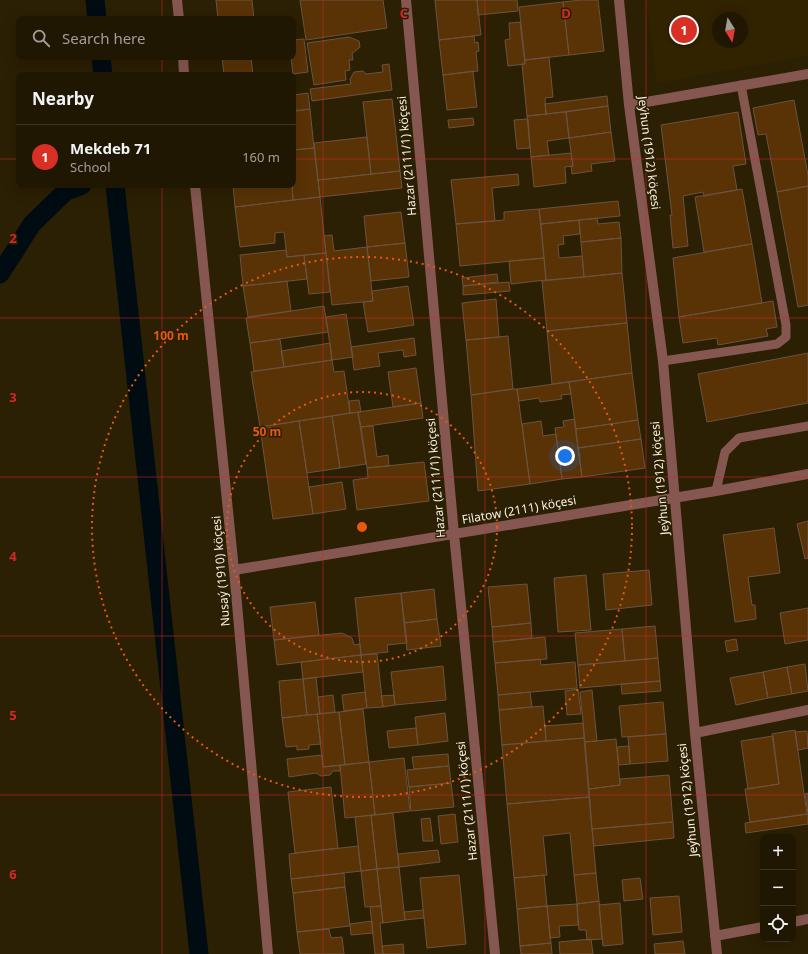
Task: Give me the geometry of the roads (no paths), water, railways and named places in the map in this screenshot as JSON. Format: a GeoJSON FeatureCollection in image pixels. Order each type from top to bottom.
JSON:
{"type":"FeatureCollection","features":[{"type":"Feature","properties":{"kind":"street"},"geometry":{"type":"LineString","coordinates":[[177,0],[179,16]]}},
{"type":"Feature","properties":{"kind":"street","name":"Hazar (2111/1) köçesi"},"geometry":{"type":"LineString","coordinates":[[406,0],[454,534],[494,954]]}},
{"type":"Feature","properties":{"kind":"street","name":"Jeýhun (1912) köçesi"},"geometry":{"type":"LineString","coordinates":[[619,0],[629,105],[663,361],[695,733],[717,954]]}},
{"type":"Feature","properties":{"kind":"street"},"geometry":{"type":"LineString","coordinates":[[182,60],[184,72]]}},
{"type":"Feature","properties":{"kind":"street"},"geometry":{"type":"LineString","coordinates":[[629,105],[808,74]]}},
{"type":"Feature","properties":{"kind":"street","name":"Nusaý (1910) köçesi"},"geometry":{"type":"LineString","coordinates":[[195,188],[234,570],[268,954]]}},
{"type":"Feature","properties":{"kind":"street","name":"Filatow (2111) köçesi"},"geometry":{"type":"LineString","coordinates":[[234,570],[716,491],[808,474]]}},
{"type":"Feature","properties":{"kind":"street"},"geometry":{"type":"LineString","coordinates":[[695,733],[808,710]]}},
{"type":"Feature","properties":{"kind":"street"},"geometry":{"type":"LineString","coordinates":[[796,921],[808,919]]}},
{"type":"Feature","properties":{"kind":"street"},"geometry":{"type":"LineString","coordinates":[[715,936],[760,928]]}},
{"type":"Feature","properties":{"kind":"lane"},"geometry":{"type":"LineString","coordinates":[[663,361],[777,344],[786,337],[785,318],[741,85]]}},
{"type":"Feature","properties":{"kind":"lane"},"geometry":{"type":"LineString","coordinates":[[716,491],[725,452],[739,438],[808,426]]}},
{"type":"Feature","properties":{"kind":"waterway"},"geometry":{"type":"LineString","coordinates":[[95,0],[97,16]]}},
{"type":"Feature","properties":{"kind":"waterway"},"geometry":{"type":"LineString","coordinates":[[101,60],[103,72]]}},
{"type":"Feature","properties":{"kind":"waterway"},"geometry":{"type":"LineString","coordinates":[[0,274],[32,224],[66,191],[74,188]]}},
{"type":"Feature","properties":{"kind":"waterway"},"geometry":{"type":"LineString","coordinates":[[115,188],[199,954]]}},
{"type":"Feature","properties":{"kind":"place","name":"Mekdeb 71"},"geometry":{"type":"Point","coordinates":[684,30]}}]}
